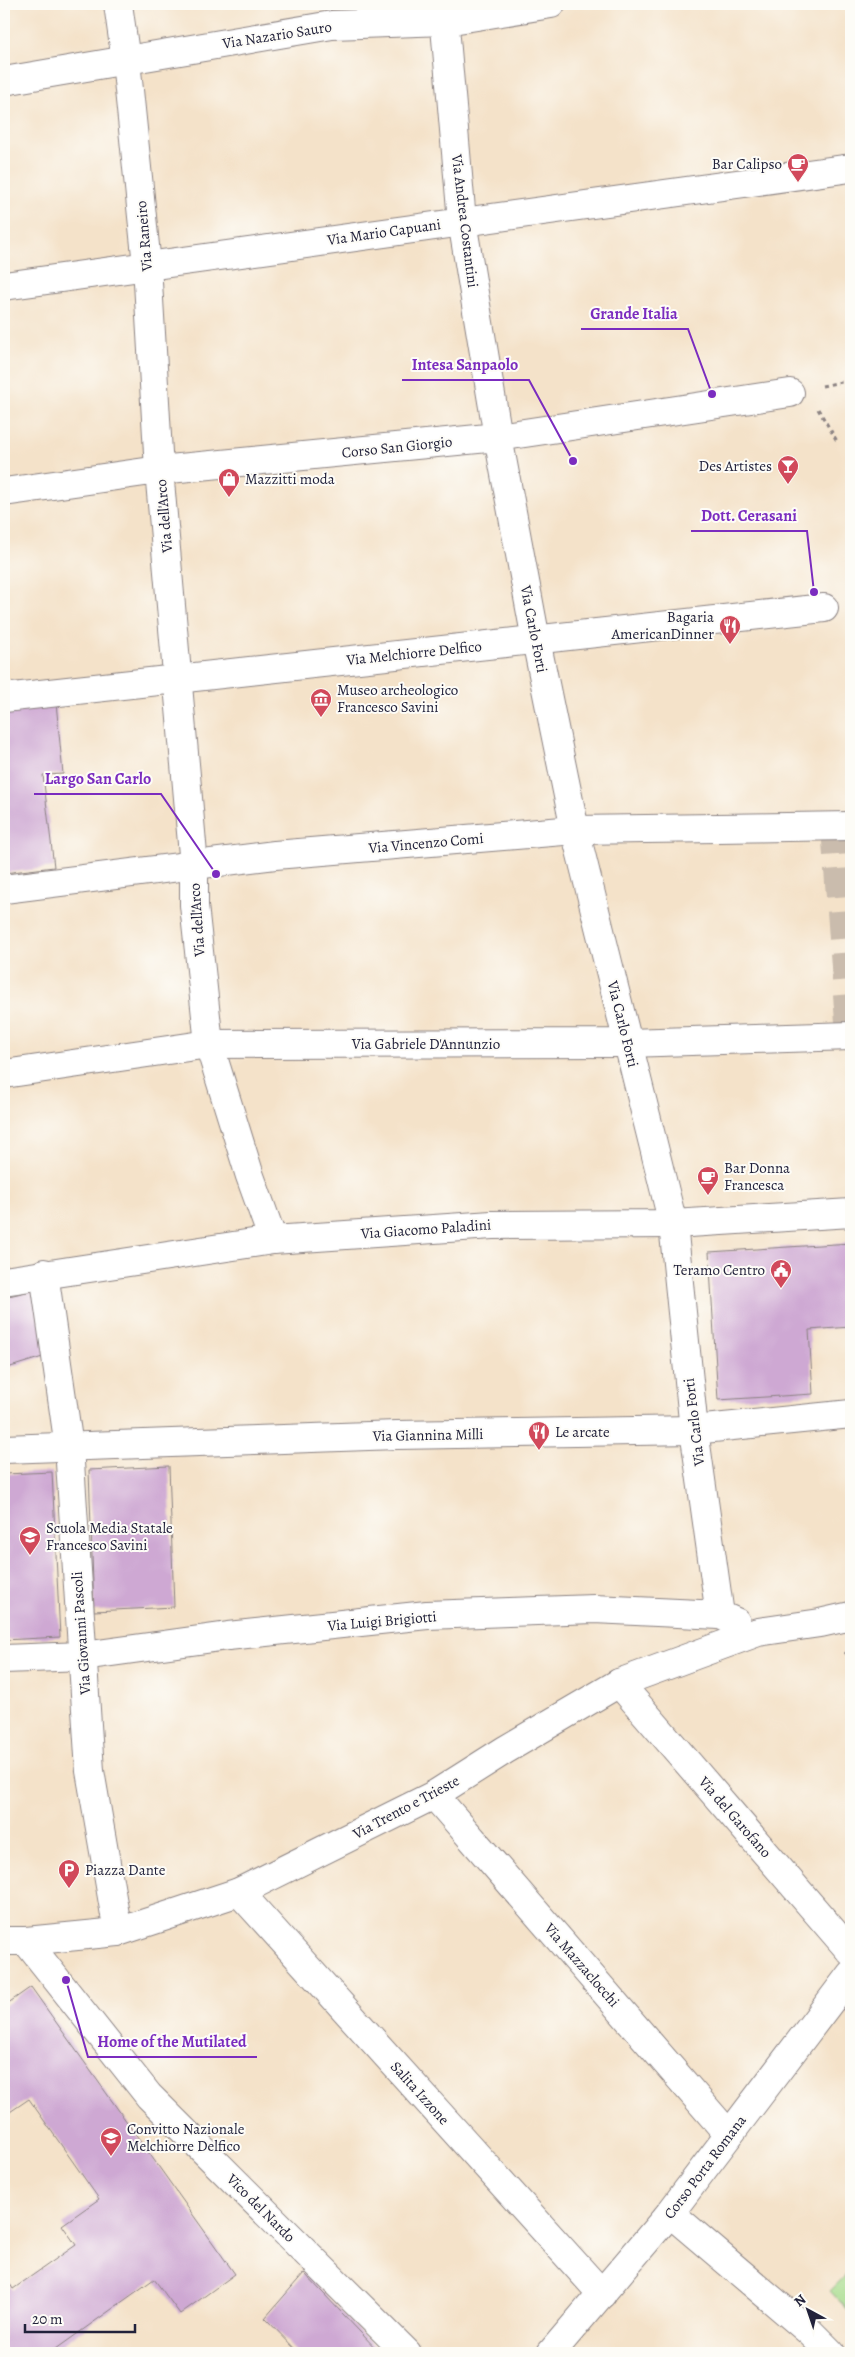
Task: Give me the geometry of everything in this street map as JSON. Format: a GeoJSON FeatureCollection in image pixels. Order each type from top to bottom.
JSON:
{"type":"FeatureCollection","features":[{"type":"Feature","properties":{"kind":"street","name":"Via Raneiro"},"geometry":{"type":"LineString","coordinates":[[118,4],[126,61],[147,265],[159,470]]}},
{"type":"Feature","properties":{"kind":"street","name":"Via Nazario Sauro"},"geometry":{"type":"LineString","coordinates":[[4,81],[332,25],[552,4]]}},
{"type":"Feature","properties":{"kind":"street","name":"Via Andrea Costantini"},"geometry":{"type":"LineString","coordinates":[[444,13],[462,221],[498,437]]}},
{"type":"Feature","properties":{"kind":"street","name":"Via Mario Capuani"},"geometry":{"type":"LineString","coordinates":[[4,286],[851,168]]}},
{"type":"Feature","properties":{"kind":"street","name":"Corso San Giorgio"},"geometry":{"type":"LineString","coordinates":[[4,492],[159,470],[498,437],[790,393]]}},
{"type":"Feature","properties":{"kind":"street","name":"Via Carlo Forti"},"geometry":{"type":"LineString","coordinates":[[498,437],[536,640],[575,830],[673,1224],[694,1430],[720,1615]]}},
{"type":"Feature","properties":{"kind":"street","name":"Via dell'Arco"},"geometry":{"type":"LineString","coordinates":[[159,470],[179,679],[194,866],[194,905],[208,1044],[250,1176],[273,1240]]}},
{"type":"Feature","properties":{"kind":"street","name":"Via Melchiorre Delfico"},"geometry":{"type":"LineString","coordinates":[[4,698],[824,608]]}},
{"type":"Feature","properties":{"kind":"street","name":"Via Vincenzo Comi"},"geometry":{"type":"LineString","coordinates":[[4,889],[275,855],[575,830],[851,826]]}},
{"type":"Feature","properties":{"kind":"street","name":"Via Gabriele D'Annunzio"},"geometry":{"type":"LineString","coordinates":[[4,1074],[208,1044],[628,1043],[851,1036]]}},
{"type":"Feature","properties":{"kind":"street","name":"Via Giacomo Paladini"},"geometry":{"type":"LineString","coordinates":[[4,1281],[44,1273],[273,1240],[492,1225],[673,1224],[851,1213]]}},
{"type":"Feature","properties":{"kind":"street","name":"Via Giovanni Pascoli"},"geometry":{"type":"LineString","coordinates":[[44,1273],[69,1447],[90,1771],[118,1932]]}},
{"type":"Feature","properties":{"kind":"street","name":"Via Giannina Milli"},"geometry":{"type":"LineString","coordinates":[[4,1449],[397,1435],[694,1430],[851,1414]]}},
{"type":"Feature","properties":{"kind":"street","name":"Via Luigi Brigiotti"},"geometry":{"type":"LineString","coordinates":[[4,1659],[83,1656],[228,1636],[427,1615],[594,1609],[720,1615],[758,1632]]}},
{"type":"Feature","properties":{"kind":"street","name":"Via Trento e Trieste"},"geometry":{"type":"LineString","coordinates":[[15,1941],[118,1932],[238,1892],[434,1795],[505,1750],[619,1683],[758,1632],[820,1623],[851,1616]]}},
{"type":"Feature","properties":{"kind":"street","name":"Via del Garofano"},"geometry":{"type":"LineString","coordinates":[[619,1683],[851,1952]]}},
{"type":"Feature","properties":{"kind":"street","name":"Via Mazzaclocchi"},"geometry":{"type":"LineString","coordinates":[[434,1795],[729,2135]]}},
{"type":"Feature","properties":{"kind":"street","name":"Salita Izzone"},"geometry":{"type":"LineString","coordinates":[[238,1892],[602,2294]]}},
{"type":"Feature","properties":{"kind":"street","name":"Vico del Nardo"},"geometry":{"type":"LineString","coordinates":[[15,1941],[149,2096],[407,2353]]}},
{"type":"Feature","properties":{"kind":"street","name":"Corso Porta Romana"},"geometry":{"type":"LineString","coordinates":[[551,2353],[670,2214],[851,1974]]}},
{"type":"Feature","properties":{"kind":"street"},"geometry":{"type":"LineString","coordinates":[[670,2214],[810,2332],[831,2353]]}},
{"type":"Feature","properties":{"kind":"path"},"geometry":{"type":"LineString","coordinates":[[817,407],[837,441]]}},
{"type":"Feature","properties":{"kind":"green space"},"geometry":{"type":"Polygon","coordinates":[[[851,2270],[851,2313],[830,2291],[851,2270]]]}},
{"type":"Feature","properties":{"kind":"building"},"geometry":{"type":"Polygon","coordinates":[[[56,703],[63,774],[43,775],[54,867],[4,873],[4,710],[56,703]]]}},
{"type":"Feature","properties":{"kind":"building","name":"Teramo Centro"},"geometry":{"type":"Polygon","coordinates":[[[851,1243],[851,1327],[809,1330],[813,1394],[718,1400],[709,1252],[851,1243]]]}},
{"type":"Feature","properties":{"kind":"building"},"geometry":{"type":"Polygon","coordinates":[[[35,1290],[49,1355],[4,1369],[4,1297],[35,1290]]]}},
{"type":"Feature","properties":{"kind":"building"},"geometry":{"type":"Polygon","coordinates":[[[169,1466],[174,1607],[94,1611],[89,1470],[169,1466]]]}},
{"type":"Feature","properties":{"kind":"building","name":"Scuola Media Statale Francesco Savini"},"geometry":{"type":"Polygon","coordinates":[[[52,1472],[60,1637],[4,1640],[4,1474],[52,1472]]]}},
{"type":"Feature","properties":{"kind":"building","name":"Convitto Nazionale Melchiorre Delfico"},"geometry":{"type":"Polygon","coordinates":[[[31,1987],[235,2274],[180,2314],[154,2279],[56,2349],[59,2353],[4,2353],[4,2274],[13,2289],[76,2245],[62,2225],[99,2199],[29,2099],[4,2116],[4,2006],[31,1987]]]}},
{"type":"Feature","properties":{"kind":"building"},"geometry":{"type":"Polygon","coordinates":[[[851,1994],[851,2015],[841,2008],[851,1994]]]}},
{"type":"Feature","properties":{"kind":"building"},"geometry":{"type":"Polygon","coordinates":[[[304,2273],[380,2353],[299,2353],[265,2318],[304,2273]]]}},
{"type":"Feature","properties":{"kind":"tunnel"},"geometry":{"type":"LineString","coordinates":[[835,827],[850,1036]]}},
{"type":"Feature","properties":{"kind":"place","name":"Bar Calipso"},"geometry":{"type":"Point","coordinates":[798,183]}},
{"type":"Feature","properties":{"kind":"place","name":"Grande Italia"},"geometry":{"type":"Point","coordinates":[712,394]}},
{"type":"Feature","properties":{"kind":"place","name":"Intesa Sanpaolo"},"geometry":{"type":"Point","coordinates":[573,461]}},
{"type":"Feature","properties":{"kind":"place","name":"Des Artistes"},"geometry":{"type":"Point","coordinates":[788,485]}},
{"type":"Feature","properties":{"kind":"place","name":"Mazzitti moda"},"geometry":{"type":"Point","coordinates":[229,498]}},
{"type":"Feature","properties":{"kind":"place","name":"Dott. Cerasani"},"geometry":{"type":"Point","coordinates":[814,592]}},
{"type":"Feature","properties":{"kind":"place","name":"Bagaria AmericanDinner"},"geometry":{"type":"Point","coordinates":[730,645]}},
{"type":"Feature","properties":{"kind":"place","name":"Museo archeologico Francesco Savini"},"geometry":{"type":"Point","coordinates":[321,718]}},
{"type":"Feature","properties":{"kind":"place","name":"Largo San Carlo"},"geometry":{"type":"Point","coordinates":[216,874]}},
{"type":"Feature","properties":{"kind":"place","name":"Bar Donna Francesca"},"geometry":{"type":"Point","coordinates":[708,1196]}},
{"type":"Feature","properties":{"kind":"place","name":"Teramo Centro"},"geometry":{"type":"Point","coordinates":[781,1289]}},
{"type":"Feature","properties":{"kind":"place","name":"Le arcate"},"geometry":{"type":"Point","coordinates":[539,1451]}},
{"type":"Feature","properties":{"kind":"place","name":"Scuola Media Statale Francesco Savini"},"geometry":{"type":"Point","coordinates":[30,1556]}},
{"type":"Feature","properties":{"kind":"place","name":"Piazza Dante"},"geometry":{"type":"Point","coordinates":[69,1889]}},
{"type":"Feature","properties":{"kind":"place","name":"Home of the Mutilated"},"geometry":{"type":"Point","coordinates":[66,1980]}},
{"type":"Feature","properties":{"kind":"place","name":"Convitto Nazionale Melchiorre Delfico"},"geometry":{"type":"Point","coordinates":[111,2157]}}]}
